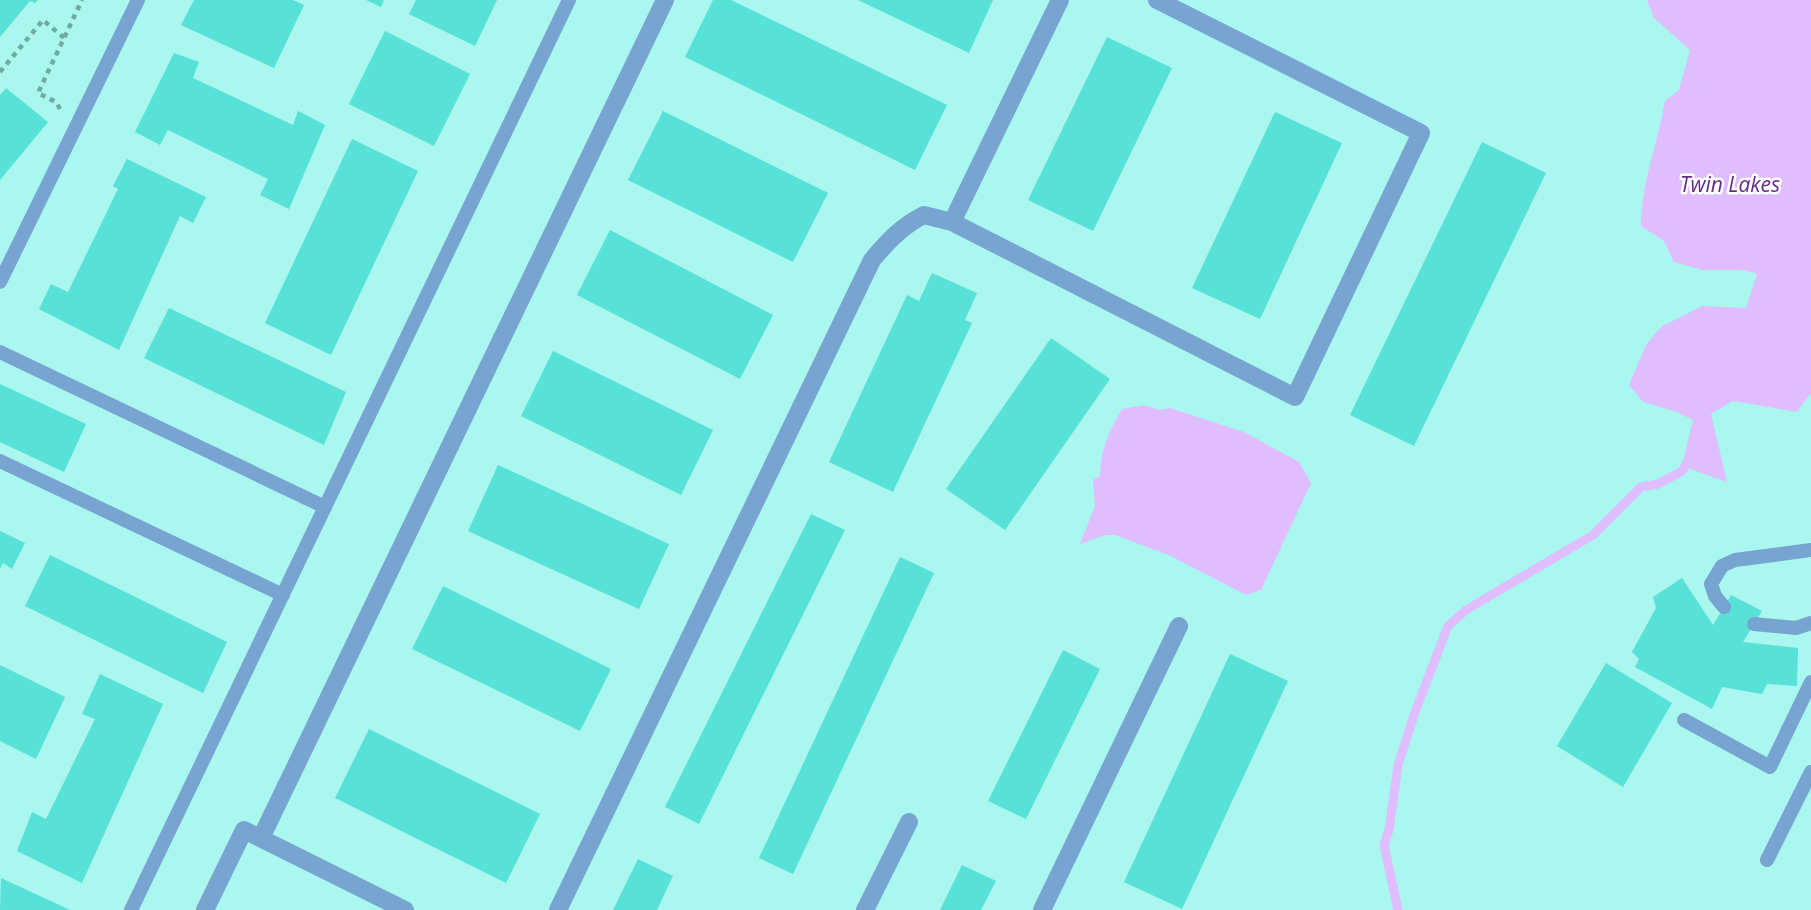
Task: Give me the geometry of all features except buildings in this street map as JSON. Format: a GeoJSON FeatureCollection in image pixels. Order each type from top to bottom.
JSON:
{"type":"FeatureCollection","features":[{"type":"Feature","properties":{"kind":"street"},"geometry":{"type":"LineString","coordinates":[[261,838],[665,0]]}},
{"type":"Feature","properties":{"kind":"street"},"geometry":{"type":"LineString","coordinates":[[952,222],[1060,0]]}},
{"type":"Feature","properties":{"kind":"street"},"geometry":{"type":"LineString","coordinates":[[558,910],[872,260],[888,240],[907,223],[924,215],[952,222],[1295,397],[1421,133],[1157,0]]}},
{"type":"Feature","properties":{"kind":"street"},"geometry":{"type":"LineString","coordinates":[[1042,910],[1179,626]]}},
{"type":"Feature","properties":{"kind":"street"},"geometry":{"type":"LineString","coordinates":[[865,910],[909,822]]}},
{"type":"Feature","properties":{"kind":"street"},"geometry":{"type":"LineString","coordinates":[[205,910],[244,830],[405,910]]}},
{"type":"Feature","properties":{"kind":"lane"},"geometry":{"type":"LineString","coordinates":[[0,282],[138,0]]}},
{"type":"Feature","properties":{"kind":"lane"},"geometry":{"type":"LineString","coordinates":[[131,910],[569,0]]}},
{"type":"Feature","properties":{"kind":"lane"},"geometry":{"type":"LineString","coordinates":[[0,352],[325,507]]}},
{"type":"Feature","properties":{"kind":"lane"},"geometry":{"type":"LineString","coordinates":[[0,461],[283,595]]}},
{"type":"Feature","properties":{"kind":"lane"},"geometry":{"type":"LineString","coordinates":[[1724,607],[1715,596],[1711,584],[1722,566],[1734,560],[1811,550]]}},
{"type":"Feature","properties":{"kind":"lane"},"geometry":{"type":"LineString","coordinates":[[1754,624],[1796,628],[1811,623]]}},
{"type":"Feature","properties":{"kind":"lane"},"geometry":{"type":"LineString","coordinates":[[1684,720],[1770,767],[1811,682]]}},
{"type":"Feature","properties":{"kind":"lane"},"geometry":{"type":"LineString","coordinates":[[1767,860],[1811,772]]}},
{"type":"Feature","properties":{"kind":"path"},"geometry":{"type":"LineString","coordinates":[[60,112],[61,106],[57,102],[38,93],[82,0]]}},
{"type":"Feature","properties":{"kind":"path"},"geometry":{"type":"LineString","coordinates":[[0,72],[43,20],[64,38]]}},
{"type":"Feature","properties":{"kind":"water","name":"Twin Lakes"},"geometry":{"type":"Polygon","coordinates":[[[1647,0],[1811,0],[1811,393],[1797,412],[1733,401],[1711,414],[1727,482],[1682,466],[1693,420],[1677,412],[1643,402],[1629,385],[1646,345],[1661,327],[1702,306],[1746,308],[1757,274],[1743,270],[1702,270],[1674,262],[1664,241],[1641,226],[1647,179],[1665,101],[1679,90],[1690,50],[1654,18],[1647,0]]]}},
{"type":"Feature","properties":{"kind":"water"},"geometry":{"type":"Polygon","coordinates":[[[1144,405],[1160,410],[1170,408],[1244,432],[1299,462],[1311,483],[1261,590],[1246,595],[1171,556],[1115,535],[1105,535],[1080,544],[1095,506],[1093,480],[1100,476],[1109,433],[1122,409],[1144,405]]]}},
{"type":"Feature","properties":{"kind":"waterway"},"geometry":{"type":"LineString","coordinates":[[1398,910],[1384,845],[1389,830],[1398,765],[1448,626],[1466,610],[1593,535],[1641,487],[1658,484],[1682,471],[1691,457]]}}]}
